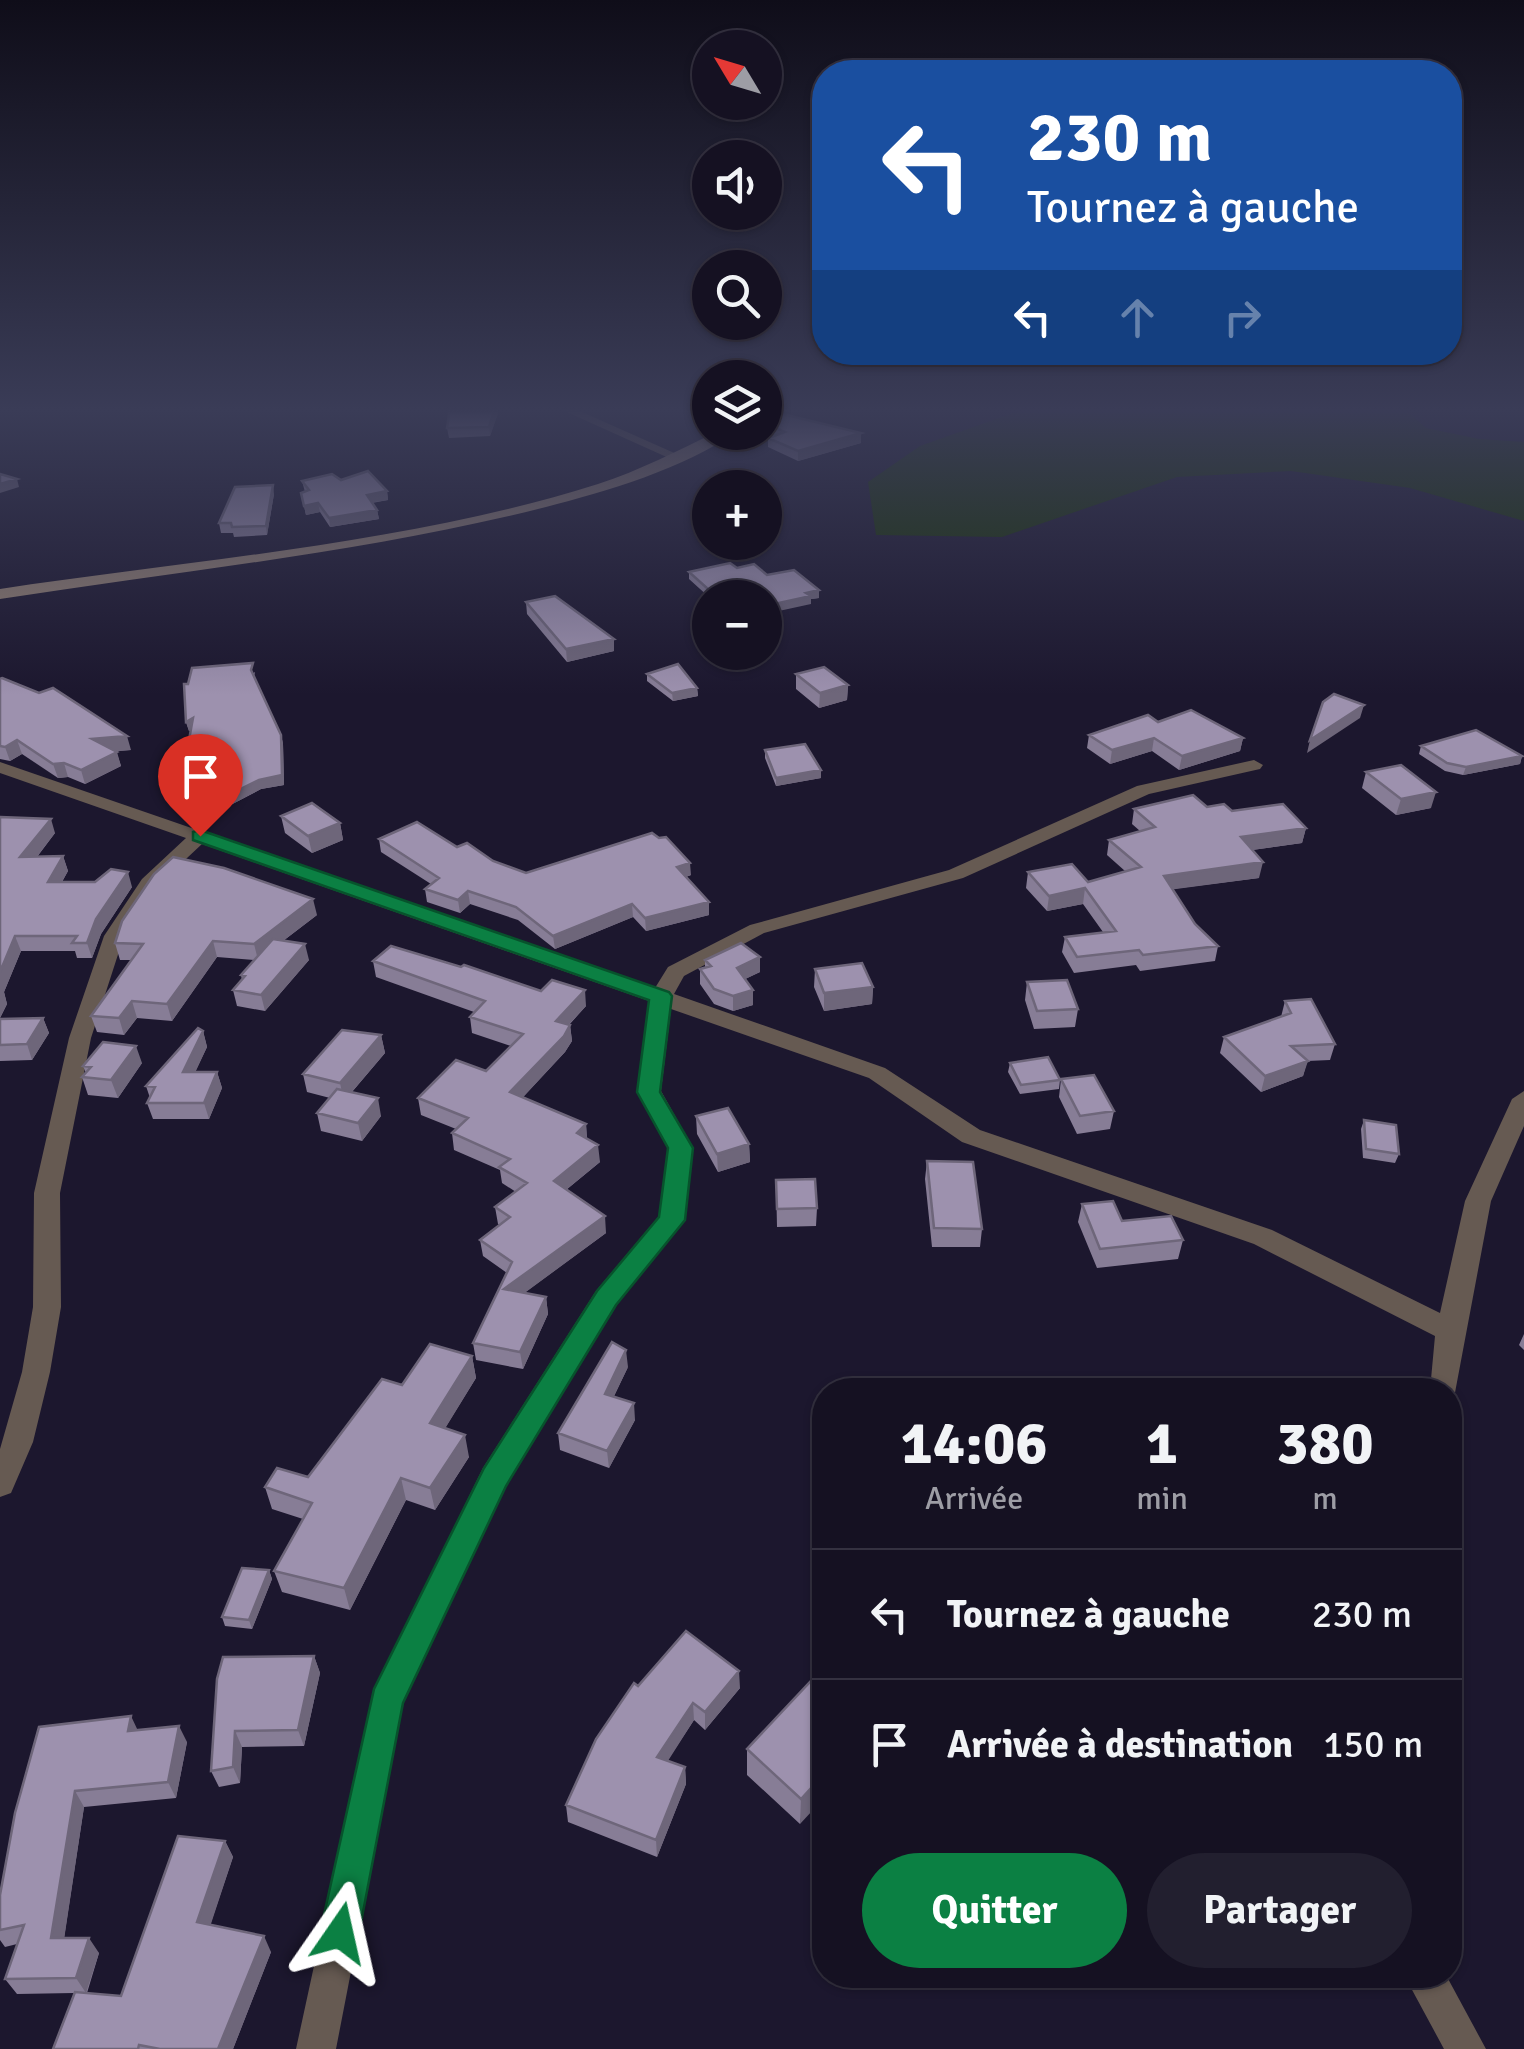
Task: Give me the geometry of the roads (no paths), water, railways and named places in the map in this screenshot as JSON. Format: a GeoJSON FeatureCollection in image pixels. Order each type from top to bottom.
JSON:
{"type":"FeatureCollection","features":[{"type":"Feature","properties":{"kind":"street"},"geometry":{"type":"LineString","coordinates":[[0,594],[366,538],[537,504]]}},
{"type":"Feature","properties":{"kind":"street"},"geometry":{"type":"LineString","coordinates":[[316,2049],[386,1701],[494,1477],[606,1298],[672,1220],[681,1148],[648,1092],[661,996],[676,972],[757,928],[956,874],[1143,790],[1254,765]]}},
{"type":"Feature","properties":{"kind":"street"},"geometry":{"type":"LineString","coordinates":[[0,767],[878,1073],[971,1136],[1262,1237],[1450,1331]]}},
{"type":"Feature","properties":{"kind":"street"},"geometry":{"type":"LineString","coordinates":[[0,1484],[18,1442],[39,1356],[47,1307],[48,1193],[80,1038],[114,936],[149,882],[200,836]]}},
{"type":"Feature","properties":{"kind":"street"},"geometry":{"type":"LineString","coordinates":[[1445,1378],[1450,1331],[1478,1202],[1524,1099]]}},
{"type":"Feature","properties":{"kind":"street"},"geometry":{"type":"LineString","coordinates":[[1431,1988],[1466,2049]]}}]}
